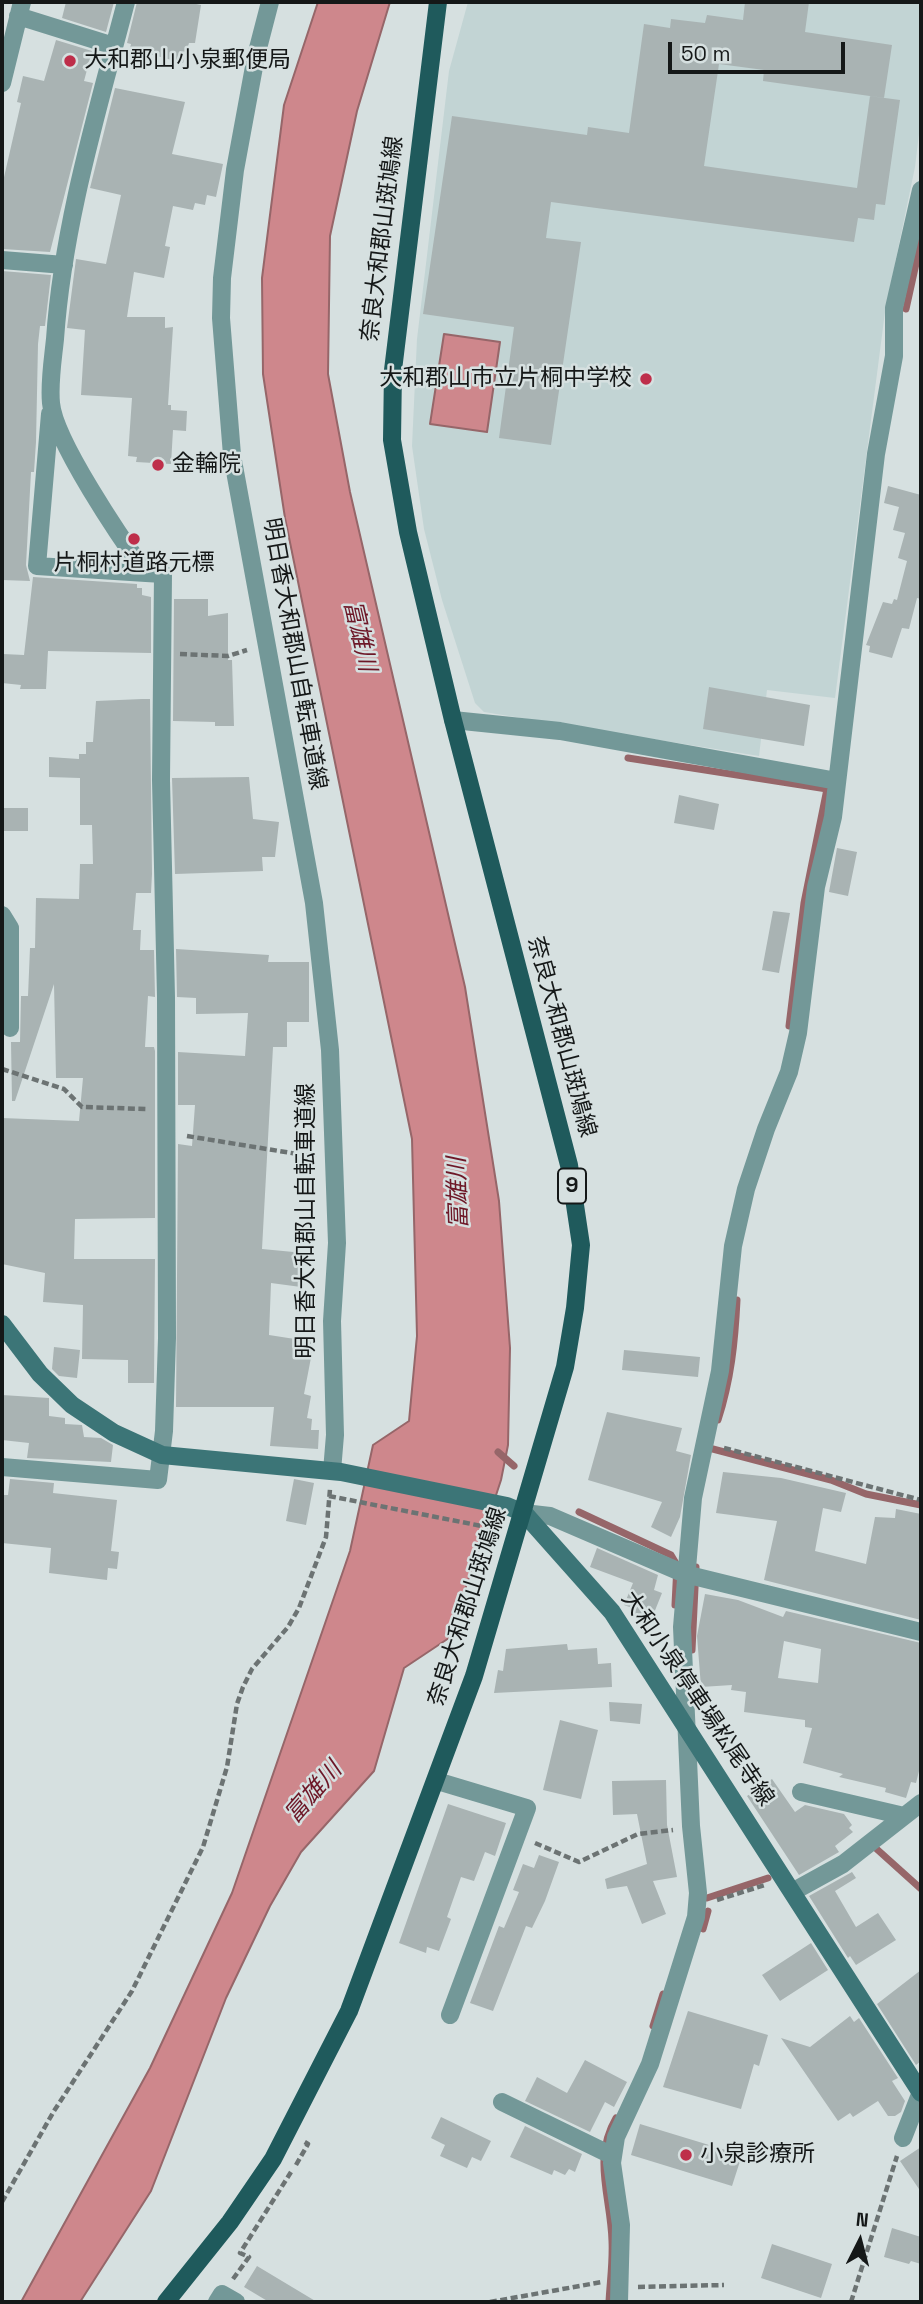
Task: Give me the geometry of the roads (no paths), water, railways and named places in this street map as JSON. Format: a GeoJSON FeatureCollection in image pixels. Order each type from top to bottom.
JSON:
{"type":"FeatureCollection","features":[{"type":"Feature","properties":{"kind":"main road","name":"奈良大和郡山斑鳩線"},"geometry":{"type":"LineString","coordinates":[[166,2302],[230,2222],[287,2134],[349,2011],[437,1782],[474,1676],[516,1510],[565,1367],[575,1308],[580,1245],[569,1165],[453,720],[408,531],[392,440],[393,370],[438,2]]}},
{"type":"Feature","properties":{"kind":"main road"},"geometry":{"type":"LineString","coordinates":[[2,1324],[40,1374],[72,1405],[114,1433],[162,1455],[336,1471],[516,1510]]}},
{"type":"Feature","properties":{"kind":"main road","name":"大和小泉停車場松尾寺線"},"geometry":{"type":"LineString","coordinates":[[516,1510],[612,1612],[791,1886],[921,2092]]}},
{"type":"Feature","properties":{"kind":"street"},"geometry":{"type":"LineString","coordinates":[[2,1467],[158,1480],[162,1455],[167,1338],[161,780],[163,575],[37,566],[58,301],[85,159],[126,2]]}},
{"type":"Feature","properties":{"kind":"street","name":"明日香大和郡山自転車道線"},"geometry":{"type":"LineString","coordinates":[[270,2],[256,56],[235,170],[222,278],[221,318],[232,456],[314,903],[330,1050],[337,1243],[332,1321],[336,1471]]}},
{"type":"Feature","properties":{"kind":"street"},"geometry":{"type":"LineString","coordinates":[[2,83],[20,9],[39,22],[114,46]]}},
{"type":"Feature","properties":{"kind":"street"},"geometry":{"type":"LineString","coordinates":[[615,2290],[621,2225],[605,2152],[616,2137],[650,2064],[696,1908],[682,1627],[693,1498],[720,1371],[735,1235],[765,1129],[789,1072],[798,1033],[816,887],[833,817],[876,454],[894,356],[894,308],[921,190]]}},
{"type":"Feature","properties":{"kind":"street"},"geometry":{"type":"LineString","coordinates":[[2,260],[64,265]]}},
{"type":"Feature","properties":{"kind":"street"},"geometry":{"type":"LineString","coordinates":[[51,403],[59,432],[126,546],[146,573]]}},
{"type":"Feature","properties":{"kind":"street"},"geometry":{"type":"LineString","coordinates":[[453,720],[559,731],[837,781]]}},
{"type":"Feature","properties":{"kind":"street"},"geometry":{"type":"LineString","coordinates":[[2,915],[10,928],[10,1028]]}},
{"type":"Feature","properties":{"kind":"street"},"geometry":{"type":"LineString","coordinates":[[516,1510],[550,1516],[686,1574],[921,1632]]}},
{"type":"Feature","properties":{"kind":"street"},"geometry":{"type":"LineString","coordinates":[[437,1782],[527,1808],[450,2015]]}},
{"type":"Feature","properties":{"kind":"street"},"geometry":{"type":"LineString","coordinates":[[801,1792],[904,1816]]}},
{"type":"Feature","properties":{"kind":"street"},"geometry":{"type":"LineString","coordinates":[[791,1886],[843,1864],[921,1803]]}},
{"type":"Feature","properties":{"kind":"street"},"geometry":{"type":"LineString","coordinates":[[903,2138],[921,2092]]}},
{"type":"Feature","properties":{"kind":"street"},"geometry":{"type":"LineString","coordinates":[[502,2102],[605,2152]]}},
{"type":"Feature","properties":{"kind":"water","name":"富雄川"},"geometry":{"type":"Polygon","coordinates":[[[318,2],[390,2],[357,111],[330,236],[328,374],[350,492],[465,987],[499,1201],[510,1348],[508,1445],[501,1480],[449,1638],[404,1668],[374,1771],[301,1852],[270,1906],[226,1998],[151,2191],[80,2302],[21,2302],[150,2068],[232,1893],[350,1551],[373,1445],[409,1421],[417,1336],[412,1139],[285,518],[263,374],[262,278],[284,105],[318,2]]]}},
{"type":"Feature","properties":{"kind":"water"},"geometry":{"type":"Polygon","coordinates":[[[444,334],[500,342],[487,432],[430,424],[444,334]]]}},
{"type":"Feature","properties":{"kind":"waterway"},"geometry":{"type":"LineString","coordinates":[[906,309],[921,241]]}},
{"type":"Feature","properties":{"kind":"waterway"},"geometry":{"type":"LineString","coordinates":[[628,758],[827,789],[804,903],[789,1026]]}},
{"type":"Feature","properties":{"kind":"waterway"},"geometry":{"type":"LineString","coordinates":[[718,1420],[732,1361],[737,1300]]}},
{"type":"Feature","properties":{"kind":"waterway"},"geometry":{"type":"LineString","coordinates":[[709,1448],[831,1480],[866,1494],[921,1505]]}},
{"type":"Feature","properties":{"kind":"waterway"},"geometry":{"type":"LineString","coordinates":[[498,1452],[514,1466]]}},
{"type":"Feature","properties":{"kind":"waterway"},"geometry":{"type":"LineString","coordinates":[[579,1512],[671,1555],[677,1565],[675,1605]]}},
{"type":"Feature","properties":{"kind":"waterway"},"geometry":{"type":"LineString","coordinates":[[692,1650],[696,1567]]}},
{"type":"Feature","properties":{"kind":"waterway"},"geometry":{"type":"LineString","coordinates":[[870,1843],[921,1889]]}},
{"type":"Feature","properties":{"kind":"waterway"},"geometry":{"type":"LineString","coordinates":[[707,1898],[768,1878]]}},
{"type":"Feature","properties":{"kind":"waterway"},"geometry":{"type":"LineString","coordinates":[[703,1929],[708,1911]]}},
{"type":"Feature","properties":{"kind":"waterway"},"geometry":{"type":"LineString","coordinates":[[653,2026],[663,1994]]}},
{"type":"Feature","properties":{"kind":"waterway"},"geometry":{"type":"LineString","coordinates":[[609,2302],[612,2241],[604,2163],[605,2148],[616,2118]]}},
{"type":"Feature","properties":{"kind":"place","name":"大和郡山小泉郵便局"},"geometry":{"type":"Point","coordinates":[70,61]}},
{"type":"Feature","properties":{"kind":"place","name":"大和郡山市立片桐中学校"},"geometry":{"type":"Point","coordinates":[646,379]}},
{"type":"Feature","properties":{"kind":"place","name":"金輪院"},"geometry":{"type":"Point","coordinates":[158,465]}},
{"type":"Feature","properties":{"kind":"place","name":"片桐村道路元標"},"geometry":{"type":"Point","coordinates":[134,539]}},
{"type":"Feature","properties":{"kind":"place","name":"小泉診療所"},"geometry":{"type":"Point","coordinates":[686,2155]}}]}
